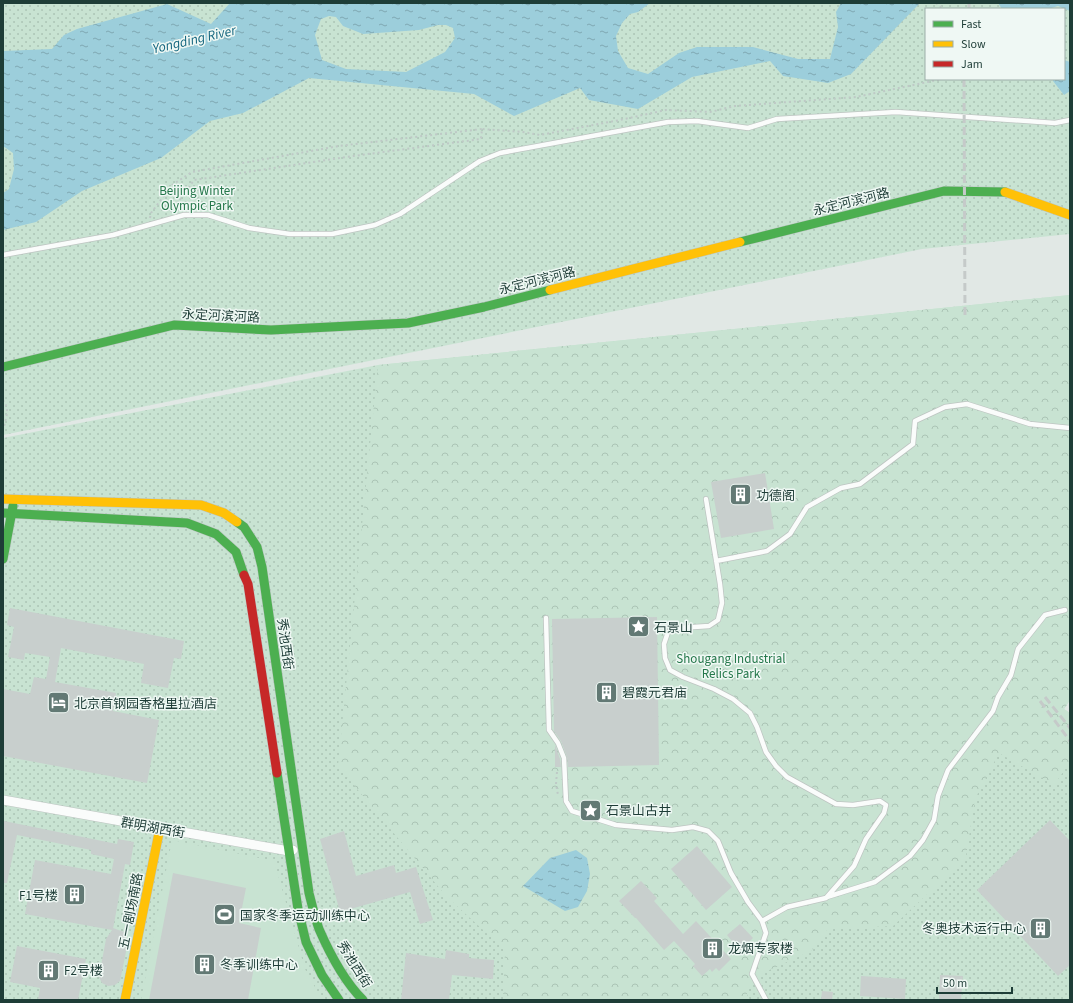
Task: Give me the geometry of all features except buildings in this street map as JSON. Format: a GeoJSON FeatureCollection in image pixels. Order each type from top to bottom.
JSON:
{"type":"FeatureCollection","features":[{"type":"Feature","properties":{"kind":"street","name":"永定河滨河路"},"geometry":{"type":"LineString","coordinates":[[3,367],[174,325],[271,330],[408,323],[484,307],[944,192],[1006,192],[1070,215]]}},
{"type":"Feature","properties":{"kind":"street","name":"秀池西街"},"geometry":{"type":"LineString","coordinates":[[3,499],[201,505],[224,513],[244,527],[257,547],[262,567],[308,893],[320,928],[337,965],[362,1000]]}},
{"type":"Feature","properties":{"kind":"street"},"geometry":{"type":"LineString","coordinates":[[3,559],[8,514],[14,499]]}},
{"type":"Feature","properties":{"kind":"street"},"geometry":{"type":"LineString","coordinates":[[8,514],[187,523],[216,534],[236,552],[248,584],[298,910],[306,942],[322,975],[339,1000]]}},
{"type":"Feature","properties":{"kind":"street","name":"群明湖西街"},"geometry":{"type":"LineString","coordinates":[[3,800],[289,851],[302,848]]}},
{"type":"Feature","properties":{"kind":"street","name":"五一剧场南路"},"geometry":{"type":"LineString","coordinates":[[125,1000],[160,828]]}},
{"type":"Feature","properties":{"kind":"lane"},"geometry":{"type":"LineString","coordinates":[[3,255],[113,235],[184,215],[208,215],[249,228],[290,234],[332,234],[376,225],[400,214],[480,161],[500,153],[668,122],[697,121],[748,128],[777,119],[896,112],[1055,124],[1070,120]]}},
{"type":"Feature","properties":{"kind":"lane"},"geometry":{"type":"LineString","coordinates":[[716,561],[767,551],[790,534],[807,507],[841,488],[860,484],[913,444],[915,421],[945,407],[966,404],[1030,424],[1070,428]]}},
{"type":"Feature","properties":{"kind":"lane"},"geometry":{"type":"LineString","coordinates":[[706,499],[722,602],[718,620],[709,626],[680,628],[668,632],[664,644],[664,658],[670,670],[683,677],[714,688],[733,698],[750,713],[766,752],[786,777],[836,804],[853,805],[880,801],[886,805],[884,813],[866,840],[854,866],[826,898]]}},
{"type":"Feature","properties":{"kind":"lane"},"geometry":{"type":"LineString","coordinates":[[762,920],[786,907],[826,898],[875,882],[910,856],[923,840],[934,820],[938,796],[948,770],[993,711],[998,697],[1011,675],[1018,649],[1045,615],[1065,610]]}},
{"type":"Feature","properties":{"kind":"lane"},"geometry":{"type":"LineString","coordinates":[[546,618],[549,730],[558,743],[564,758],[566,801],[572,811],[616,825],[672,830],[693,827],[708,831],[718,841],[731,873],[748,902],[762,920],[766,933],[752,974],[766,1000]]}},
{"type":"Feature","properties":{"kind":"path"},"geometry":{"type":"LineString","coordinates":[[148,225],[151,213],[172,185],[192,172],[338,146],[482,129],[523,132],[540,135],[666,110],[710,112],[734,106],[856,97],[937,80]]}},
{"type":"Feature","properties":{"kind":"path"},"geometry":{"type":"LineString","coordinates":[[164,220],[194,180],[480,139],[482,129]]}},
{"type":"Feature","properties":{"kind":"path"},"geometry":{"type":"LineString","coordinates":[[3,400],[8,410],[3,428]]}},
{"type":"Feature","properties":{"kind":"green space","name":"Beijing Winter Olympic Park"},"geometry":{"type":"Polygon","coordinates":[[[3,3],[1070,3],[1070,234],[922,249],[3,435],[3,3]]]}},
{"type":"Feature","properties":{"kind":"green space","name":"Shougang Industrial Relics Park"},"geometry":{"type":"Polygon","coordinates":[[[1070,295],[1070,700],[1064,709],[1070,713],[1070,1000],[3,1000],[3,438],[378,365],[1070,295]]]}},
{"type":"Feature","properties":{"kind":"green space","name":"Shougang Industrial Relics Park"},"geometry":{"type":"Polygon","coordinates":[[[1070,295],[1070,700],[1064,709],[1070,713],[1070,762],[1054,785],[999,753],[975,799],[965,862],[949,874],[893,926],[828,929],[811,951],[763,973],[745,990],[750,1000],[503,1000],[505,950],[446,896],[338,766],[378,365],[1070,295]]]}},
{"type":"Feature","properties":{"kind":"green space","name":"国家冬季运动训练中心"},"geometry":{"type":"Polygon","coordinates":[[[172,840],[274,861],[305,969],[322,1000],[141,1000],[172,840]]]}},
{"type":"Feature","properties":{"kind":"water","name":"Yongding River"},"geometry":{"type":"Polygon","coordinates":[[[230,3],[650,3],[638,12],[630,14],[622,23],[616,36],[618,51],[628,68],[648,74],[679,53],[697,47],[753,47],[798,59],[830,59],[838,27],[836,12],[841,3],[920,3],[851,74],[828,83],[783,76],[770,61],[692,77],[638,109],[589,100],[580,88],[514,116],[474,94],[309,78],[243,113],[210,121],[161,158],[82,191],[36,222],[3,230],[3,193],[9,189],[14,169],[13,153],[3,146],[3,51],[52,49],[64,35],[77,29],[167,4],[211,24],[230,3]],[[329,16],[321,19],[315,35],[322,60],[346,69],[406,72],[445,52],[455,38],[453,28],[446,25],[438,25],[419,30],[363,34],[343,26],[336,17],[329,16]]]}},
{"type":"Feature","properties":{"kind":"water"},"geometry":{"type":"Polygon","coordinates":[[[998,3],[1070,3],[1070,11],[1058,6],[1051,8],[1001,8],[998,3]]]}},
{"type":"Feature","properties":{"kind":"water"},"geometry":{"type":"Polygon","coordinates":[[[1065,60],[1070,62],[1070,91],[1064,95],[1053,81],[1065,80],[1065,60]]]}},
{"type":"Feature","properties":{"kind":"water"},"geometry":{"type":"Polygon","coordinates":[[[576,850],[587,858],[590,874],[587,891],[578,907],[565,911],[523,886],[550,858],[576,850]]]}},
{"type":"Feature","properties":{"kind":"railway"},"geometry":{"type":"LineString","coordinates":[[969,3],[969,8]]}},
{"type":"Feature","properties":{"kind":"railway"},"geometry":{"type":"LineString","coordinates":[[964,80],[965,319]]}},
{"type":"Feature","properties":{"kind":"railway"},"geometry":{"type":"LineString","coordinates":[[1045,697],[1070,728]]}},
{"type":"Feature","properties":{"kind":"railway"},"geometry":{"type":"LineString","coordinates":[[1040,701],[1070,741]]}},
{"type":"Feature","properties":{"kind":"traffic: fast"},"geometry":{"type":"LineString","coordinates":[[740,242],[944,191],[1005,192]]}},
{"type":"Feature","properties":{"kind":"traffic: fast"},"geometry":{"type":"LineString","coordinates":[[3,367],[174,325],[271,330],[408,323],[484,307],[550,290]]}},
{"type":"Feature","properties":{"kind":"traffic: fast"},"geometry":{"type":"LineString","coordinates":[[3,559],[13,506]]}},
{"type":"Feature","properties":{"kind":"traffic: fast"},"geometry":{"type":"LineString","coordinates":[[3,513],[187,523],[216,534],[236,552],[244,575]]}},
{"type":"Feature","properties":{"kind":"traffic: fast"},"geometry":{"type":"LineString","coordinates":[[237,522],[244,527],[257,547],[262,567],[309,893],[319,929],[333,957],[350,985],[363,1000]]}},
{"type":"Feature","properties":{"kind":"traffic: fast"},"geometry":{"type":"LineString","coordinates":[[277,773],[298,909],[306,942],[322,975],[339,1000]]}},
{"type":"Feature","properties":{"kind":"traffic: slow"},"geometry":{"type":"LineString","coordinates":[[1005,192],[1070,215]]}},
{"type":"Feature","properties":{"kind":"traffic: slow"},"geometry":{"type":"LineString","coordinates":[[550,290],[740,242]]}},
{"type":"Feature","properties":{"kind":"traffic: slow"},"geometry":{"type":"LineString","coordinates":[[3,499],[201,505],[224,513],[237,522]]}},
{"type":"Feature","properties":{"kind":"traffic: slow"},"geometry":{"type":"LineString","coordinates":[[125,1000],[160,828]]}},
{"type":"Feature","properties":{"kind":"traffic: jam"},"geometry":{"type":"LineString","coordinates":[[244,575],[248,584],[277,773]]}},
{"type":"Feature","properties":{"kind":"place","name":"功德阁"},"geometry":{"type":"Point","coordinates":[741,495]}},
{"type":"Feature","properties":{"kind":"place","name":"石景山"},"geometry":{"type":"Point","coordinates":[639,627]}},
{"type":"Feature","properties":{"kind":"place","name":"碧霞元君庙"},"geometry":{"type":"Point","coordinates":[606,692]}},
{"type":"Feature","properties":{"kind":"place","name":"北京首钢园香格里拉酒店"},"geometry":{"type":"Point","coordinates":[59,703]}},
{"type":"Feature","properties":{"kind":"place","name":"石景山古井"},"geometry":{"type":"Point","coordinates":[591,810]}},
{"type":"Feature","properties":{"kind":"place","name":"F1号楼"},"geometry":{"type":"Point","coordinates":[74,895]}},
{"type":"Feature","properties":{"kind":"place","name":"国家冬季运动训练中心"},"geometry":{"type":"Point","coordinates":[224,915]}},
{"type":"Feature","properties":{"kind":"place","name":"冬奥技术运行中心"},"geometry":{"type":"Point","coordinates":[1041,928]}},
{"type":"Feature","properties":{"kind":"place","name":"龙烟专家楼"},"geometry":{"type":"Point","coordinates":[713,948]}},
{"type":"Feature","properties":{"kind":"place","name":"冬季训练中心"},"geometry":{"type":"Point","coordinates":[205,964]}},
{"type":"Feature","properties":{"kind":"place","name":"F2号楼"},"geometry":{"type":"Point","coordinates":[48,970]}}]}
